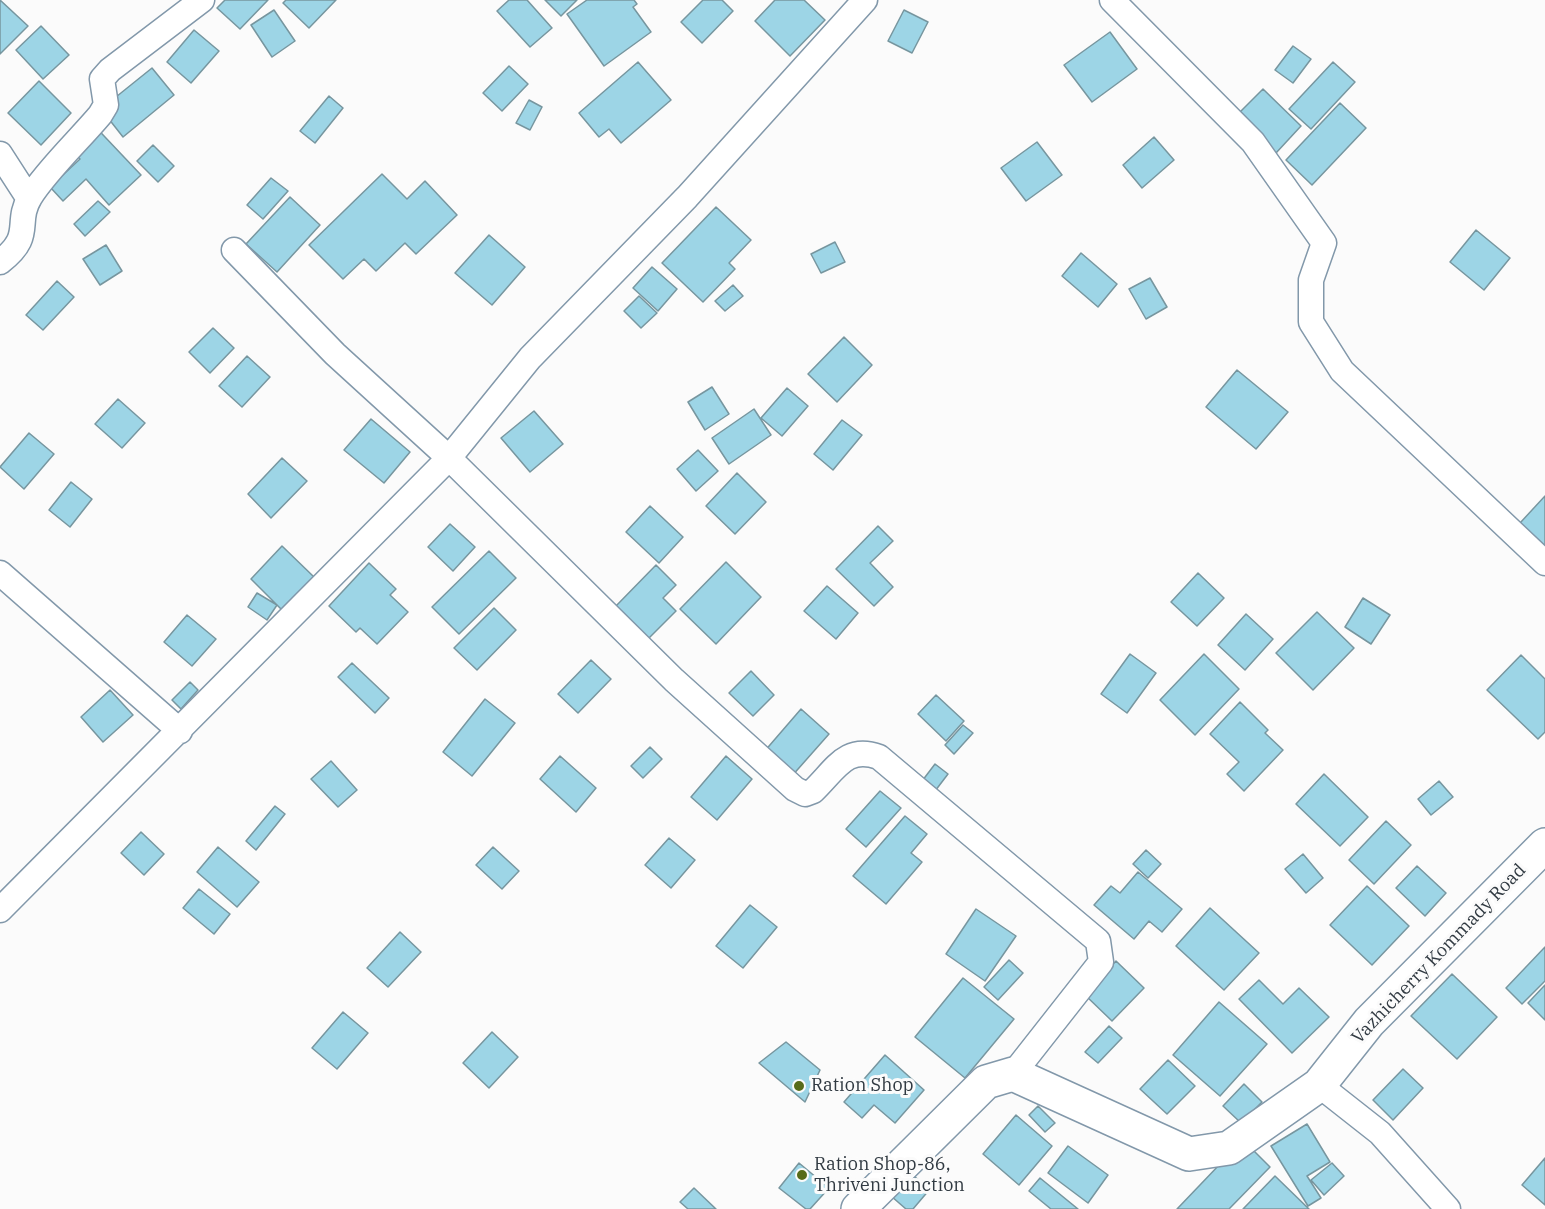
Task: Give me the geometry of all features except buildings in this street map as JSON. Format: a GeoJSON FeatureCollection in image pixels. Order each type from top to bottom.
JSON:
{"type":"FeatureCollection","features":[{"type":"Feature","properties":{"kind":"main road","name":"Vazhicherry Kommady Road"},"geometry":{"type":"LineString","coordinates":[[1013,1074],[1189,1154],[1229,1148],[1319,1085],[1369,1022],[1541,856]]}},
{"type":"Feature","properties":{"kind":"main road"},"geometry":{"type":"LineString","coordinates":[[858,1209],[986,1082],[1013,1074]]}},
{"type":"Feature","properties":{"kind":"street"},"geometry":{"type":"LineString","coordinates":[[0,262],[17,247],[21,239],[29,199],[100,116],[106,105],[102,79],[110,70],[202,0]]}},
{"type":"Feature","properties":{"kind":"street"},"geometry":{"type":"LineString","coordinates":[[0,910],[20,887],[180,731],[449,458],[530,358],[687,197],[865,0]]}},
{"type":"Feature","properties":{"kind":"street"},"geometry":{"type":"LineString","coordinates":[[1112,0],[1253,142],[1324,243],[1311,280],[1311,322],[1342,371],[1545,562]]}},
{"type":"Feature","properties":{"kind":"street"},"geometry":{"type":"LineString","coordinates":[[0,154],[29,199]]}},
{"type":"Feature","properties":{"kind":"street"},"geometry":{"type":"LineString","coordinates":[[234,250],[335,354],[449,458],[674,680],[795,789],[805,794],[813,791],[851,754],[864,752],[879,757],[1098,941],[1101,962],[1013,1074]]}},
{"type":"Feature","properties":{"kind":"street"},"geometry":{"type":"LineString","coordinates":[[0,573],[180,731]]}},
{"type":"Feature","properties":{"kind":"street"},"geometry":{"type":"LineString","coordinates":[[1319,1085],[1380,1133],[1448,1209]]}},
{"type":"Feature","properties":{"kind":"place","name":"Ration Shop"},"geometry":{"type":"Point","coordinates":[799,1086]}},
{"type":"Feature","properties":{"kind":"place","name":"Ration Shop-86, Thriveni Junction"},"geometry":{"type":"Point","coordinates":[802,1175]}}]}
